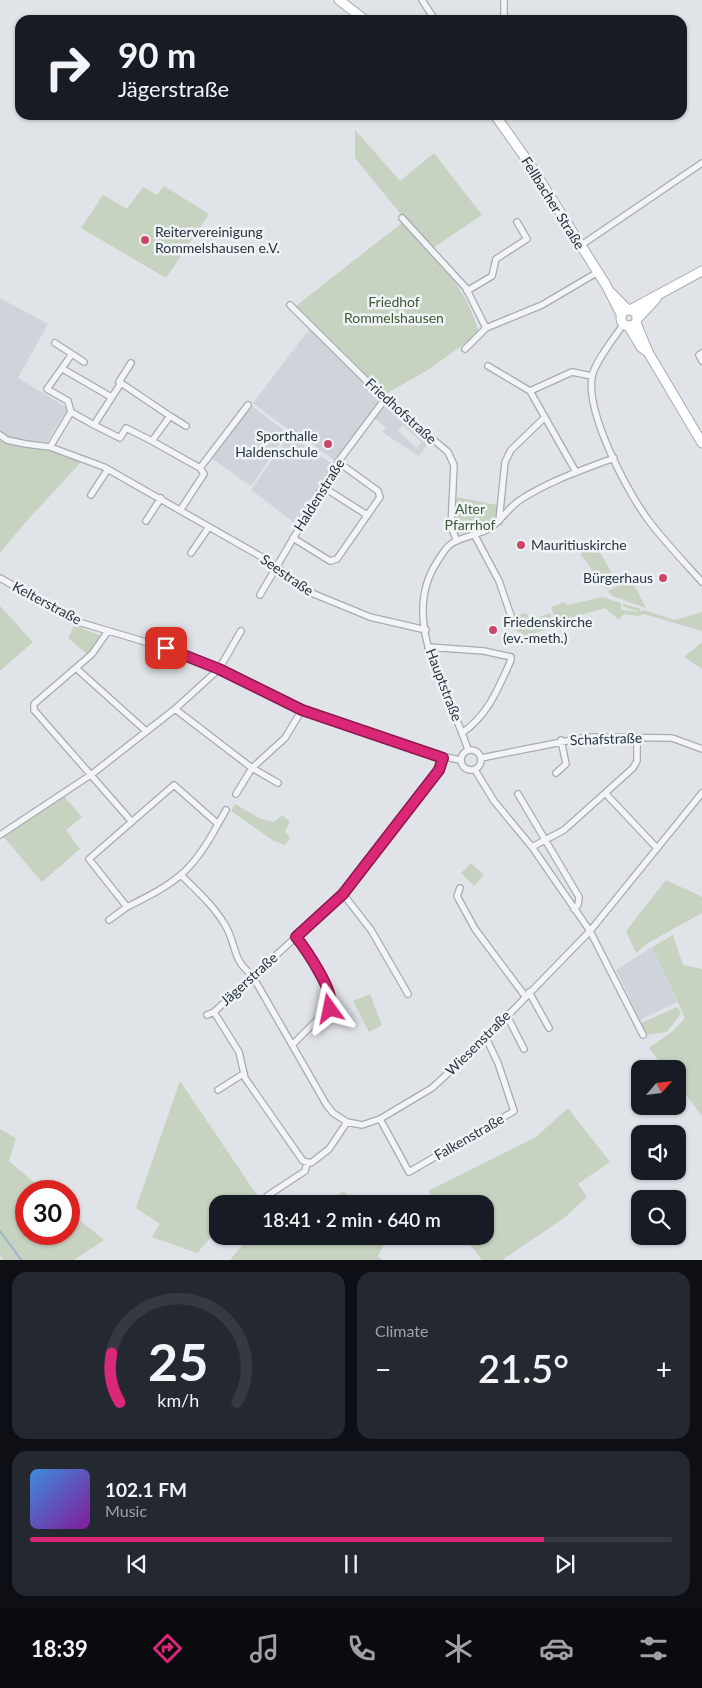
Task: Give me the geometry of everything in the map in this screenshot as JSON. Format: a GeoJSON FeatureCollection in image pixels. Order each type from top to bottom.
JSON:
{"type":"FeatureCollection","features":[{"type":"Feature","properties":{"kind":"main road"},"geometry":{"type":"LineString","coordinates":[[339,0],[358,15]]}},
{"type":"Feature","properties":{"kind":"main road","name":"Fellbacher Straße"},"geometry":{"type":"LineString","coordinates":[[501,120],[610,292],[626,311],[635,313],[631,324],[641,348],[648,352],[702,443]]}},
{"type":"Feature","properties":{"kind":"main road"},"geometry":{"type":"LineString","coordinates":[[658,297],[631,324],[626,311],[658,297],[702,271]]}},
{"type":"Feature","properties":{"kind":"street"},"geometry":{"type":"LineString","coordinates":[[422,0],[432,15]]}},
{"type":"Feature","properties":{"kind":"street"},"geometry":{"type":"LineString","coordinates":[[504,0],[504,15]]}},
{"type":"Feature","properties":{"kind":"street"},"geometry":{"type":"LineString","coordinates":[[580,246],[702,163]]}},
{"type":"Feature","properties":{"kind":"street"},"geometry":{"type":"LineString","coordinates":[[402,218],[426,242],[467,290],[486,328]]}},
{"type":"Feature","properties":{"kind":"street"},"geometry":{"type":"LineString","coordinates":[[467,290],[492,276],[496,259],[527,239],[517,222]]}},
{"type":"Feature","properties":{"kind":"street"},"geometry":{"type":"LineString","coordinates":[[465,349],[486,328],[542,305],[598,272]]}},
{"type":"Feature","properties":{"kind":"street","name":"Friedhofstraße"},"geometry":{"type":"LineString","coordinates":[[290,305],[385,399],[448,452],[454,465],[451,527],[457,541]]}},
{"type":"Feature","properties":{"kind":"street"},"geometry":{"type":"LineString","coordinates":[[631,324],[592,376],[590,396],[597,421],[614,458],[649,520],[702,582]]}},
{"type":"Feature","properties":{"kind":"street"},"geometry":{"type":"LineString","coordinates":[[55,343],[84,362]]}},
{"type":"Feature","properties":{"kind":"street"},"geometry":{"type":"LineString","coordinates":[[50,447],[71,412],[68,401],[48,389],[59,370],[63,370],[72,354]]}},
{"type":"Feature","properties":{"kind":"street"},"geometry":{"type":"LineString","coordinates":[[131,363],[119,382],[186,426]]}},
{"type":"Feature","properties":{"kind":"street"},"geometry":{"type":"LineString","coordinates":[[488,366],[530,391],[576,472]]}},
{"type":"Feature","properties":{"kind":"street"},"geometry":{"type":"LineString","coordinates":[[63,370],[111,397]]}},
{"type":"Feature","properties":{"kind":"street"},"geometry":{"type":"LineString","coordinates":[[530,391],[572,372],[592,376]]}},
{"type":"Feature","properties":{"kind":"street"},"geometry":{"type":"LineString","coordinates":[[94,424],[122,383]]}},
{"type":"Feature","properties":{"kind":"street","name":"Haldenstraße"},"geometry":{"type":"LineString","coordinates":[[260,595],[338,462],[385,399]]}},
{"type":"Feature","properties":{"kind":"street"},"geometry":{"type":"LineString","coordinates":[[200,468],[248,405]]}},
{"type":"Feature","properties":{"kind":"street"},"geometry":{"type":"LineString","coordinates":[[71,412],[120,438],[126,428],[200,468],[204,474],[181,510]]}},
{"type":"Feature","properties":{"kind":"street"},"geometry":{"type":"LineString","coordinates":[[152,441],[170,416]]}},
{"type":"Feature","properties":{"kind":"street"},"geometry":{"type":"LineString","coordinates":[[499,522],[505,462],[511,450],[544,418]]}},
{"type":"Feature","properties":{"kind":"street","name":"Seestraße"},"geometry":{"type":"LineString","coordinates":[[0,435],[7,440],[50,447],[108,469],[276,565],[314,594],[370,616],[426,630]]}},
{"type":"Feature","properties":{"kind":"street"},"geometry":{"type":"LineString","coordinates":[[457,541],[475,536],[499,522],[511,507],[520,500],[576,472],[614,458]]}},
{"type":"Feature","properties":{"kind":"street"},"geometry":{"type":"LineString","coordinates":[[293,538],[330,561],[336,559],[380,497],[378,491],[338,462]]}},
{"type":"Feature","properties":{"kind":"street"},"geometry":{"type":"LineString","coordinates":[[91,495],[108,469]]}},
{"type":"Feature","properties":{"kind":"street"},"geometry":{"type":"LineString","coordinates":[[323,487],[367,515]]}},
{"type":"Feature","properties":{"kind":"street"},"geometry":{"type":"LineString","coordinates":[[146,521],[161,498]]}},
{"type":"Feature","properties":{"kind":"street"},"geometry":{"type":"LineString","coordinates":[[191,554],[209,526]]}},
{"type":"Feature","properties":{"kind":"street"},"geometry":{"type":"LineString","coordinates":[[475,536],[499,581],[511,616]]}},
{"type":"Feature","properties":{"kind":"street","name":"Hauptstraße"},"geometry":{"type":"LineString","coordinates":[[457,541],[444,551],[425,591],[426,630],[433,664],[468,750]]}},
{"type":"Feature","properties":{"kind":"street","name":"Kelterstraße"},"geometry":{"type":"LineString","coordinates":[[0,578],[75,621],[166,648],[219,669],[302,710],[443,758],[460,760]]}},
{"type":"Feature","properties":{"kind":"street"},"geometry":{"type":"LineString","coordinates":[[108,631],[92,654],[77,669],[34,704],[34,710],[92,774],[132,822]]}},
{"type":"Feature","properties":{"kind":"street"},"geometry":{"type":"LineString","coordinates":[[0,835],[92,774],[175,709],[219,669],[241,631]]}},
{"type":"Feature","properties":{"kind":"street"},"geometry":{"type":"LineString","coordinates":[[428,647],[484,651],[511,658],[484,714],[476,724],[462,733]]}},
{"type":"Feature","properties":{"kind":"street"},"geometry":{"type":"LineString","coordinates":[[77,669],[146,731]]}},
{"type":"Feature","properties":{"kind":"street"},"geometry":{"type":"LineString","coordinates":[[175,709],[252,768],[278,783]]}},
{"type":"Feature","properties":{"kind":"street"},"geometry":{"type":"LineString","coordinates":[[236,794],[252,768],[285,738],[302,710]]}},
{"type":"Feature","properties":{"kind":"street","name":"Schafstraße"},"geometry":{"type":"LineString","coordinates":[[481,758],[561,740],[587,737],[672,738],[702,749]]}},
{"type":"Feature","properties":{"kind":"street"},"geometry":{"type":"LineString","coordinates":[[532,847],[564,830],[633,768],[637,761],[637,737]]}},
{"type":"Feature","properties":{"kind":"street"},"geometry":{"type":"LineString","coordinates":[[556,773],[566,764],[561,740]]}},
{"type":"Feature","properties":{"kind":"street"},"geometry":{"type":"LineString","coordinates":[[475,770],[481,763],[481,758],[477,752],[468,750],[462,754],[460,760],[464,768],[475,770],[494,801],[532,847],[590,931],[643,1035]]}},
{"type":"Feature","properties":{"kind":"street","name":"Jägerstraße"},"geometry":{"type":"LineString","coordinates":[[207,1015],[214,1012],[252,975],[343,894],[439,770],[443,758]]}},
{"type":"Feature","properties":{"kind":"street"},"geometry":{"type":"LineString","coordinates":[[127,907],[89,859],[174,785],[218,824]]}},
{"type":"Feature","properties":{"kind":"street","name":"Wiesenstraße"},"geometry":{"type":"LineString","coordinates":[[347,1122],[362,1125],[380,1119],[432,1088],[486,1038],[590,931],[656,847],[702,793]]}},
{"type":"Feature","properties":{"kind":"street"},"geometry":{"type":"LineString","coordinates":[[518,794],[579,897],[578,905],[574,909]]}},
{"type":"Feature","properties":{"kind":"street"},"geometry":{"type":"LineString","coordinates":[[606,794],[656,847]]}},
{"type":"Feature","properties":{"kind":"street"},"geometry":{"type":"LineString","coordinates":[[109,920],[127,907],[182,876],[202,854],[226,810]]}},
{"type":"Feature","properties":{"kind":"street"},"geometry":{"type":"LineString","coordinates":[[182,876],[223,922],[238,961],[252,975],[326,1104],[333,1113],[347,1122],[325,1154],[315,1161],[307,1163]]}},
{"type":"Feature","properties":{"kind":"street"},"geometry":{"type":"LineString","coordinates":[[460,888],[457,896],[475,929],[527,994],[548,1028]]}},
{"type":"Feature","properties":{"kind":"street"},"geometry":{"type":"LineString","coordinates":[[343,894],[372,930],[408,994]]}},
{"type":"Feature","properties":{"kind":"street"},"geometry":{"type":"LineString","coordinates":[[292,1045],[332,1005],[315,961],[296,937]]}},
{"type":"Feature","properties":{"kind":"street"},"geometry":{"type":"LineString","coordinates":[[214,1012],[239,1052],[243,1074],[299,1157],[307,1163]]}},
{"type":"Feature","properties":{"kind":"street"},"geometry":{"type":"LineString","coordinates":[[507,1016],[524,1049]]}},
{"type":"Feature","properties":{"kind":"street","name":"Falkenstraße"},"geometry":{"type":"LineString","coordinates":[[380,1119],[408,1172],[514,1111],[498,1063],[486,1038]]}},
{"type":"Feature","properties":{"kind":"street"},"geometry":{"type":"LineString","coordinates":[[218,1090],[243,1074]]}},
{"type":"Feature","properties":{"kind":"street"},"geometry":{"type":"LineString","coordinates":[[269,1195],[305,1171],[307,1163]]}},
{"type":"Feature","properties":{"kind":"shaded area"},"geometry":{"type":"Polygon","coordinates":[[[0,298],[48,324],[18,378],[68,408],[46,444],[9,438],[0,432],[0,298]]]}},
{"type":"Feature","properties":{"kind":"shaded area"},"geometry":{"type":"Polygon","coordinates":[[[311,327],[381,399],[336,462],[303,437],[299,438],[253,403],[311,327]]]}},
{"type":"Feature","properties":{"kind":"shaded area"},"geometry":{"type":"Polygon","coordinates":[[[385,404],[430,441],[419,456],[382,432],[386,427],[374,418],[385,404]],[[403,425],[398,431],[417,448],[421,442],[403,425]]]}},
{"type":"Feature","properties":{"kind":"shaded area"},"geometry":{"type":"Polygon","coordinates":[[[251,405],[287,433],[251,486],[211,458],[251,405]]]}},
{"type":"Feature","properties":{"kind":"shaded area"},"geometry":{"type":"Polygon","coordinates":[[[289,435],[334,465],[296,524],[251,490],[289,435]]]}},
{"type":"Feature","properties":{"kind":"shaded area"},"geometry":{"type":"Polygon","coordinates":[[[652,947],[677,1002],[640,1020],[616,970],[652,947]]]}},
{"type":"Feature","properties":{"kind":"green space"},"geometry":{"type":"Polygon","coordinates":[[[355,130],[400,181],[434,153],[482,215],[433,248],[403,217],[355,158],[355,130]]]}},
{"type":"Feature","properties":{"kind":"green space","name":"Reitervereinigung Rommelshausen e.V."},"geometry":{"type":"Polygon","coordinates":[[[164,186],[209,214],[166,278],[81,228],[103,195],[127,209],[143,187],[157,195],[164,186]]]}},
{"type":"Feature","properties":{"kind":"green space","name":"Friedhof Rommelshausen"},"geometry":{"type":"Polygon","coordinates":[[[403,222],[438,261],[458,287],[473,316],[479,333],[431,368],[386,394],[296,306],[403,222]]]}},
{"type":"Feature","properties":{"kind":"green space"},"geometry":{"type":"Polygon","coordinates":[[[0,438],[83,460],[0,553],[0,438]]]}},
{"type":"Feature","properties":{"kind":"green space","name":"Alter Pfarrhof"},"geometry":{"type":"Polygon","coordinates":[[[456,497],[497,505],[496,520],[473,532],[457,534],[453,526],[456,497]]]}},
{"type":"Feature","properties":{"kind":"green space"},"geometry":{"type":"Polygon","coordinates":[[[609,540],[612,546],[600,552],[617,583],[606,589],[581,555],[581,552],[587,546],[609,540]]]}},
{"type":"Feature","properties":{"kind":"green space"},"geometry":{"type":"Polygon","coordinates":[[[631,579],[646,608],[612,596],[608,591],[631,579]]]}},
{"type":"Feature","properties":{"kind":"green space"},"geometry":{"type":"Polygon","coordinates":[[[603,597],[621,603],[621,610],[640,612],[644,610],[675,620],[702,612],[702,631],[644,614],[638,616],[624,614],[619,620],[605,608],[556,622],[551,607],[565,602],[567,605],[603,597]]]}},
{"type":"Feature","properties":{"kind":"green space"},"geometry":{"type":"Polygon","coordinates":[[[623,604],[641,609],[640,612],[622,606],[623,604]]]}},
{"type":"Feature","properties":{"kind":"green space"},"geometry":{"type":"Polygon","coordinates":[[[0,606],[33,642],[0,671],[0,606]]]}},
{"type":"Feature","properties":{"kind":"green space"},"geometry":{"type":"Polygon","coordinates":[[[526,613],[531,620],[550,613],[555,627],[524,636],[512,627],[511,620],[514,616],[526,613]]]}},
{"type":"Feature","properties":{"kind":"green space"},"geometry":{"type":"Polygon","coordinates":[[[74,625],[101,636],[87,654],[68,638],[74,625]]]}},
{"type":"Feature","properties":{"kind":"green space"},"geometry":{"type":"Polygon","coordinates":[[[702,642],[702,669],[684,657],[702,642]]]}},
{"type":"Feature","properties":{"kind":"green space"},"geometry":{"type":"Polygon","coordinates":[[[63,795],[82,817],[66,830],[80,849],[42,882],[2,835],[63,795]]]}},
{"type":"Feature","properties":{"kind":"green space"},"geometry":{"type":"Polygon","coordinates":[[[235,804],[259,818],[274,822],[282,815],[290,822],[285,831],[290,838],[285,845],[274,841],[231,811],[235,804]]]}},
{"type":"Feature","properties":{"kind":"green space"},"geometry":{"type":"Polygon","coordinates":[[[471,863],[484,875],[474,886],[461,873],[471,863]]]}},
{"type":"Feature","properties":{"kind":"green space"},"geometry":{"type":"Polygon","coordinates":[[[666,880],[702,897],[702,913],[648,943],[636,953],[626,931],[666,880]]]}},
{"type":"Feature","properties":{"kind":"green space"},"geometry":{"type":"Polygon","coordinates":[[[673,935],[683,965],[702,969],[702,1116],[686,1095],[686,1060],[658,1060],[649,1048],[674,1030],[685,1018],[652,947],[673,935]]]}},
{"type":"Feature","properties":{"kind":"green space"},"geometry":{"type":"Polygon","coordinates":[[[370,994],[382,1025],[369,1032],[353,1001],[370,994]]]}},
{"type":"Feature","properties":{"kind":"green space"},"geometry":{"type":"Polygon","coordinates":[[[677,1007],[681,1013],[667,1032],[647,1035],[641,1023],[677,1007]]]}},
{"type":"Feature","properties":{"kind":"green space"},"geometry":{"type":"Polygon","coordinates":[[[180,1081],[257,1195],[209,1195],[209,1239],[197,1253],[152,1237],[160,1224],[136,1208],[180,1081]]]}},
{"type":"Feature","properties":{"kind":"green space"},"geometry":{"type":"Polygon","coordinates":[[[568,1108],[610,1162],[578,1184],[587,1197],[564,1218],[502,1260],[482,1260],[470,1245],[494,1245],[494,1195],[431,1195],[428,1191],[536,1137],[568,1108]]]}},
{"type":"Feature","properties":{"kind":"green space"},"geometry":{"type":"Polygon","coordinates":[[[0,1129],[16,1138],[9,1161],[31,1180],[15,1180],[15,1245],[80,1245],[80,1220],[104,1240],[74,1260],[3,1260],[0,1254],[0,1129]]]}},
{"type":"Feature","properties":{"kind":"green space"},"geometry":{"type":"Polygon","coordinates":[[[344,1191],[347,1195],[337,1195],[344,1191]]]}},
{"type":"Feature","properties":{"kind":"green space"},"geometry":{"type":"Polygon","coordinates":[[[242,1245],[384,1245],[378,1256],[382,1260],[230,1260],[242,1245]]]}},
{"type":"Feature","properties":{"kind":"waterway"},"geometry":{"type":"LineString","coordinates":[[0,1231],[21,1260]]}},
{"type":"Feature","properties":{"kind":"place","name":"Reitervereinigung Rommelshausen e.V."},"geometry":{"type":"Point","coordinates":[145,240]}},
{"type":"Feature","properties":{"kind":"place","name":"Sporthalle Haldenschule"},"geometry":{"type":"Point","coordinates":[328,444]}},
{"type":"Feature","properties":{"kind":"place","name":"Mauritiuskirche"},"geometry":{"type":"Point","coordinates":[521,545]}},
{"type":"Feature","properties":{"kind":"place","name":"Bürgerhaus"},"geometry":{"type":"Point","coordinates":[663,578]}},
{"type":"Feature","properties":{"kind":"place","name":"Friedenskirche (ev.-meth.)"},"geometry":{"type":"Point","coordinates":[493,630]}},
{"type":"Feature","properties":{"kind":"route"},"geometry":{"type":"LineString","coordinates":[[166,648],[219,669],[302,710],[426,754],[443,758],[439,770],[386,836],[343,894],[296,937],[315,961],[332,1001],[330,1009]]}}]}
